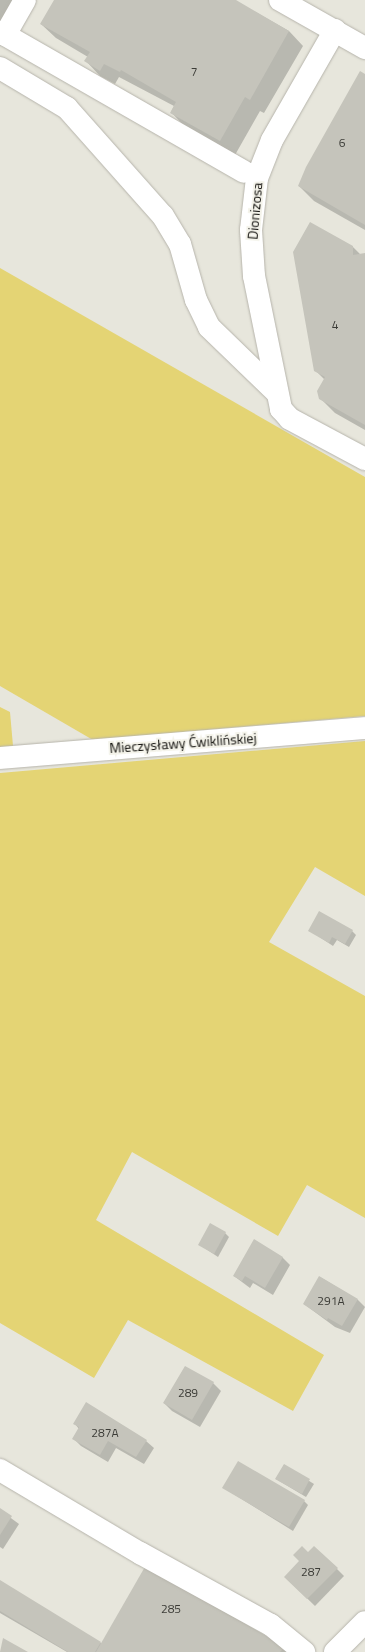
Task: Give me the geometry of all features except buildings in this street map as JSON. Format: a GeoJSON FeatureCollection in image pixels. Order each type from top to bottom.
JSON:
{"type":"FeatureCollection","features":[{"type":"Feature","properties":{"kind":"street"},"geometry":{"type":"LineString","coordinates":[[25,0],[2,33],[244,172]]}},
{"type":"Feature","properties":{"kind":"street"},"geometry":{"type":"LineString","coordinates":[[280,0],[365,48]]}},
{"type":"Feature","properties":{"kind":"street","name":"Dionizosa"},"geometry":{"type":"LineString","coordinates":[[279,400],[254,276],[251,230],[257,178],[272,140],[335,30]]}},
{"type":"Feature","properties":{"kind":"street"},"geometry":{"type":"LineString","coordinates":[[0,68],[67,108],[163,216],[180,244],[196,300],[208,327],[279,400],[290,419],[365,459]]}},
{"type":"Feature","properties":{"kind":"street","name":"Mieczysławy Ćwiklińskiej"},"geometry":{"type":"LineString","coordinates":[[0,758],[365,728]]}},
{"type":"Feature","properties":{"kind":"street"},"geometry":{"type":"LineString","coordinates":[[0,1470],[140,1553],[272,1625],[304,1652]]}},
{"type":"Feature","properties":{"kind":"street"},"geometry":{"type":"LineString","coordinates":[[336,1652],[365,1622]]}},
{"type":"Feature","properties":{"kind":"shaded area"},"geometry":{"type":"Polygon","coordinates":[[[0,268],[365,477],[365,716],[93,740],[0,686],[0,268]]]}},
{"type":"Feature","properties":{"kind":"shaded area"},"geometry":{"type":"Polygon","coordinates":[[[0,707],[10,712],[13,746],[0,747],[0,707]]]}},
{"type":"Feature","properties":{"kind":"shaded area"},"geometry":{"type":"Polygon","coordinates":[[[365,741],[365,896],[315,867],[269,942],[365,996],[365,1218],[307,1185],[278,1236],[132,1152],[96,1220],[324,1355],[293,1411],[128,1320],[94,1378],[0,1323],[0,773],[365,741]]]}}]}
